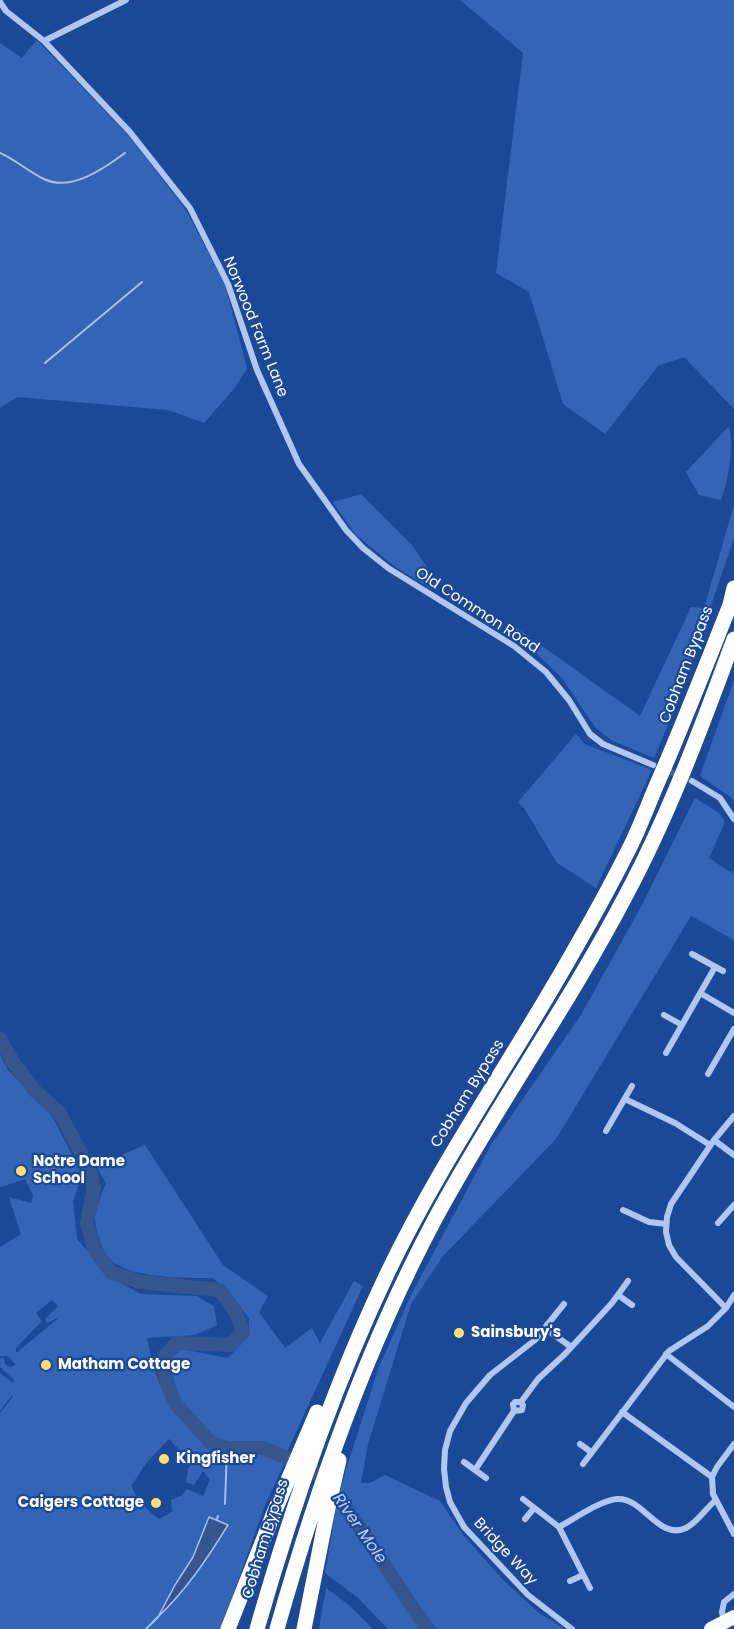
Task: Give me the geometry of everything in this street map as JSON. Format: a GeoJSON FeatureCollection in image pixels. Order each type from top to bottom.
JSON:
{"type":"FeatureCollection","features":[{"type":"Feature","properties":{"kind":"highway","name":"Cobham Bypass"},"geometry":{"type":"LineString","coordinates":[[257,1629],[315,1430],[389,1271],[451,1155],[577,947],[631,845],[683,725],[734,588]]}},
{"type":"Feature","properties":{"kind":"highway"},"geometry":{"type":"LineString","coordinates":[[277,1629],[311,1513],[340,1444],[362,1376],[395,1299],[434,1220],[585,969],[626,896],[668,808],[734,639]]}},
{"type":"Feature","properties":{"kind":"highway"},"geometry":{"type":"LineString","coordinates":[[228,1629],[282,1492],[315,1430]]}},
{"type":"Feature","properties":{"kind":"highway"},"geometry":{"type":"LineString","coordinates":[[304,1629],[340,1444]]}},
{"type":"Feature","properties":{"kind":"main road"},"geometry":{"type":"LineString","coordinates":[[711,1629],[729,1619]]}},
{"type":"Feature","properties":{"kind":"street"},"geometry":{"type":"LineString","coordinates":[[44,40],[126,0]]}},
{"type":"Feature","properties":{"kind":"street","name":"Norwood Farm Lane"},"geometry":{"type":"LineString","coordinates":[[0,2],[6,11],[44,40],[130,132],[190,208],[228,284],[257,370],[299,464],[346,530],[363,548]]}},
{"type":"Feature","properties":{"kind":"street","name":"Old Common Road"},"geometry":{"type":"LineString","coordinates":[[363,548],[388,568],[489,629],[522,652],[546,672],[569,700],[590,734],[603,744],[653,765]]}},
{"type":"Feature","properties":{"kind":"street"},"geometry":{"type":"LineString","coordinates":[[692,781],[714,794],[734,819]]}},
{"type":"Feature","properties":{"kind":"street"},"geometry":{"type":"LineString","coordinates":[[692,954],[723,971]]}},
{"type":"Feature","properties":{"kind":"street"},"geometry":{"type":"LineString","coordinates":[[666,1053],[715,968]]}},
{"type":"Feature","properties":{"kind":"street"},"geometry":{"type":"LineString","coordinates":[[700,993],[734,1013]]}},
{"type":"Feature","properties":{"kind":"street"},"geometry":{"type":"LineString","coordinates":[[664,1015],[682,1025]]}},
{"type":"Feature","properties":{"kind":"street"},"geometry":{"type":"LineString","coordinates":[[708,1074],[734,1029]]}},
{"type":"Feature","properties":{"kind":"street"},"geometry":{"type":"LineString","coordinates":[[606,1131],[632,1086]]}},
{"type":"Feature","properties":{"kind":"street"},"geometry":{"type":"LineString","coordinates":[[625,1099],[734,1155]]}},
{"type":"Feature","properties":{"kind":"street"},"geometry":{"type":"LineString","coordinates":[[726,1308],[676,1257],[668,1238],[666,1224],[671,1204],[712,1142],[734,1116]]}},
{"type":"Feature","properties":{"kind":"street"},"geometry":{"type":"LineString","coordinates":[[718,1223],[734,1205]]}},
{"type":"Feature","properties":{"kind":"street"},"geometry":{"type":"LineString","coordinates":[[623,1210],[649,1222],[666,1224]]}},
{"type":"Feature","properties":{"kind":"street"},"geometry":{"type":"LineString","coordinates":[[475,1470],[514,1411],[512,1406],[514,1403],[521,1402],[534,1383],[571,1347],[628,1281]]}},
{"type":"Feature","properties":{"kind":"street"},"geometry":{"type":"LineString","coordinates":[[618,1295],[632,1305]]}},
{"type":"Feature","properties":{"kind":"street"},"geometry":{"type":"LineString","coordinates":[[583,1464],[666,1354],[676,1345],[708,1326],[726,1308],[734,1295]]}},
{"type":"Feature","properties":{"kind":"street","name":"Bridge Way"},"geometry":{"type":"LineString","coordinates":[[564,1304],[529,1345],[490,1376],[461,1411],[448,1439],[444,1460],[444,1478],[454,1511],[471,1535],[528,1594],[572,1629]]}},
{"type":"Feature","properties":{"kind":"street"},"geometry":{"type":"LineString","coordinates":[[545,1328],[571,1347]]}},
{"type":"Feature","properties":{"kind":"street"},"geometry":{"type":"LineString","coordinates":[[666,1354],[734,1407]]}},
{"type":"Feature","properties":{"kind":"street"},"geometry":{"type":"LineString","coordinates":[[622,1412],[712,1477]]}},
{"type":"Feature","properties":{"kind":"street"},"geometry":{"type":"LineString","coordinates":[[580,1444],[591,1452]]}},
{"type":"Feature","properties":{"kind":"street"},"geometry":{"type":"LineString","coordinates":[[734,1444],[712,1477],[712,1488],[716,1500],[734,1534]]}},
{"type":"Feature","properties":{"kind":"street"},"geometry":{"type":"LineString","coordinates":[[464,1462],[486,1478]]}},
{"type":"Feature","properties":{"kind":"street"},"geometry":{"type":"LineString","coordinates":[[523,1499],[559,1527],[590,1588]]}},
{"type":"Feature","properties":{"kind":"street"},"geometry":{"type":"LineString","coordinates":[[559,1527],[616,1499],[630,1502],[665,1528],[681,1530],[690,1526],[716,1500]]}},
{"type":"Feature","properties":{"kind":"street"},"geometry":{"type":"LineString","coordinates":[[525,1519],[534,1508]]}},
{"type":"Feature","properties":{"kind":"street"},"geometry":{"type":"LineString","coordinates":[[570,1581],[583,1575]]}},
{"type":"Feature","properties":{"kind":"street"},"geometry":{"type":"LineString","coordinates":[[729,1619],[722,1612],[724,1602],[734,1594]]}},
{"type":"Feature","properties":{"kind":"shaded area"},"geometry":{"type":"Polygon","coordinates":[[[460,0],[734,0],[734,409],[684,357],[658,366],[605,434],[563,404],[529,292],[496,273],[523,53],[460,0]]]}},
{"type":"Feature","properties":{"kind":"shaded area"},"geometry":{"type":"Polygon","coordinates":[[[37,40],[130,137],[186,210],[225,284],[247,369],[233,390],[204,423],[168,410],[17,397],[0,408],[0,43],[22,58],[37,40]]]}},
{"type":"Feature","properties":{"kind":"shaded area"},"geometry":{"type":"Polygon","coordinates":[[[729,426],[730,463],[721,500],[699,495],[686,472],[729,426]]]}},
{"type":"Feature","properties":{"kind":"shaded area"},"geometry":{"type":"Polygon","coordinates":[[[361,494],[412,545],[435,579],[433,590],[394,566],[355,534],[333,502],[361,494]]]}},
{"type":"Feature","properties":{"kind":"shaded area"},"geometry":{"type":"Polygon","coordinates":[[[734,505],[734,538],[679,699],[654,758],[611,740],[595,727],[562,678],[537,654],[506,634],[510,623],[640,716],[691,607],[704,608],[734,505]]]}},
{"type":"Feature","properties":{"kind":"shaded area"},"geometry":{"type":"Polygon","coordinates":[[[734,680],[734,802],[732,798],[700,776],[734,680]]]}},
{"type":"Feature","properties":{"kind":"shaded area"},"geometry":{"type":"Polygon","coordinates":[[[576,734],[585,744],[652,770],[596,888],[557,863],[524,808],[518,802],[576,734]]]}},
{"type":"Feature","properties":{"kind":"shaded area"},"geometry":{"type":"Polygon","coordinates":[[[695,798],[719,813],[725,822],[709,858],[732,873],[734,870],[734,940],[691,916],[556,1139],[443,1256],[411,1304],[368,1444],[361,1483],[370,1483],[385,1475],[440,1501],[464,1536],[504,1581],[539,1613],[565,1629],[436,1629],[340,1492],[347,1466],[379,1367],[412,1293],[491,1145],[581,1015],[643,903],[695,798]]]}},
{"type":"Feature","properties":{"kind":"shaded area"},"geometry":{"type":"Polygon","coordinates":[[[0,1055],[8,1070],[52,1116],[82,1174],[73,1201],[77,1239],[110,1277],[141,1294],[196,1296],[214,1306],[217,1325],[195,1335],[147,1338],[162,1390],[176,1412],[196,1433],[211,1445],[228,1453],[260,1451],[285,1462],[265,1505],[221,1629],[0,1629],[0,1413],[13,1394],[0,1411],[0,1373],[13,1383],[14,1380],[0,1367],[0,1358],[4,1358],[5,1364],[10,1367],[16,1365],[8,1356],[0,1356],[0,1247],[21,1234],[9,1197],[31,1203],[33,1195],[25,1179],[0,1187],[0,1055]],[[52,1300],[36,1313],[42,1321],[16,1348],[16,1353],[61,1316],[47,1323],[45,1319],[58,1306],[52,1300]],[[169,1439],[147,1462],[131,1486],[136,1496],[159,1519],[172,1512],[171,1500],[181,1496],[187,1489],[203,1496],[210,1480],[203,1471],[194,1485],[186,1482],[188,1469],[192,1463],[169,1439]]]}},
{"type":"Feature","properties":{"kind":"shaded area"},"geometry":{"type":"Polygon","coordinates":[[[145,1145],[223,1265],[268,1296],[259,1312],[285,1348],[312,1328],[320,1343],[354,1281],[363,1286],[286,1454],[270,1446],[254,1443],[227,1443],[207,1432],[177,1396],[170,1361],[181,1349],[228,1358],[249,1336],[249,1319],[235,1299],[213,1278],[158,1276],[129,1270],[109,1258],[101,1245],[95,1215],[106,1183],[96,1166],[145,1145]]]}},
{"type":"Feature","properties":{"kind":"shaded area"},"geometry":{"type":"Polygon","coordinates":[[[337,1503],[420,1629],[388,1629],[357,1597],[325,1573],[337,1503]]]}},
{"type":"Feature","properties":{"kind":"shaded area"},"geometry":{"type":"Polygon","coordinates":[[[209,1517],[228,1525],[196,1573],[158,1617],[193,1557],[209,1517]]]}},
{"type":"Feature","properties":{"kind":"shaded area"},"geometry":{"type":"Polygon","coordinates":[[[326,1588],[349,1605],[373,1629],[319,1629],[326,1588]]]}},
{"type":"Feature","properties":{"kind":"waterway"},"geometry":{"type":"LineString","coordinates":[[0,153],[44,179],[65,183],[97,172],[125,153]]}},
{"type":"Feature","properties":{"kind":"waterway"},"geometry":{"type":"LineString","coordinates":[[45,363],[142,282]]}},
{"type":"Feature","properties":{"kind":"waterway","name":"River Mole"},"geometry":{"type":"LineString","coordinates":[[0,1039],[13,1062],[35,1091],[59,1112],[89,1168],[94,1188],[87,1223],[95,1251],[112,1273],[141,1282],[219,1290],[237,1315],[243,1332],[231,1345],[177,1343],[164,1356],[166,1382],[176,1404],[210,1442],[227,1448],[263,1448],[312,1468],[346,1507],[427,1629]]}},
{"type":"Feature","properties":{"kind":"waterway"},"geometry":{"type":"LineString","coordinates":[[225,1504],[227,1448]]}},
{"type":"Feature","properties":{"kind":"waterway"},"geometry":{"type":"LineString","coordinates":[[146,1629],[158,1617]]}},
{"type":"Feature","properties":{"kind":"tunnel"},"geometry":{"type":"LineString","coordinates":[[653,765],[692,781]]}},
{"type":"Feature","properties":{"kind":"place","name":"Notre Dame School"},"geometry":{"type":"Point","coordinates":[21,1171]}},
{"type":"Feature","properties":{"kind":"place","name":"Sainsbury's"},"geometry":{"type":"Point","coordinates":[459,1333]}},
{"type":"Feature","properties":{"kind":"place","name":"Matham Cottage"},"geometry":{"type":"Point","coordinates":[46,1365]}},
{"type":"Feature","properties":{"kind":"place","name":"Kingfisher"},"geometry":{"type":"Point","coordinates":[164,1459]}},
{"type":"Feature","properties":{"kind":"place","name":"Caigers Cottage"},"geometry":{"type":"Point","coordinates":[156,1503]}}]}
